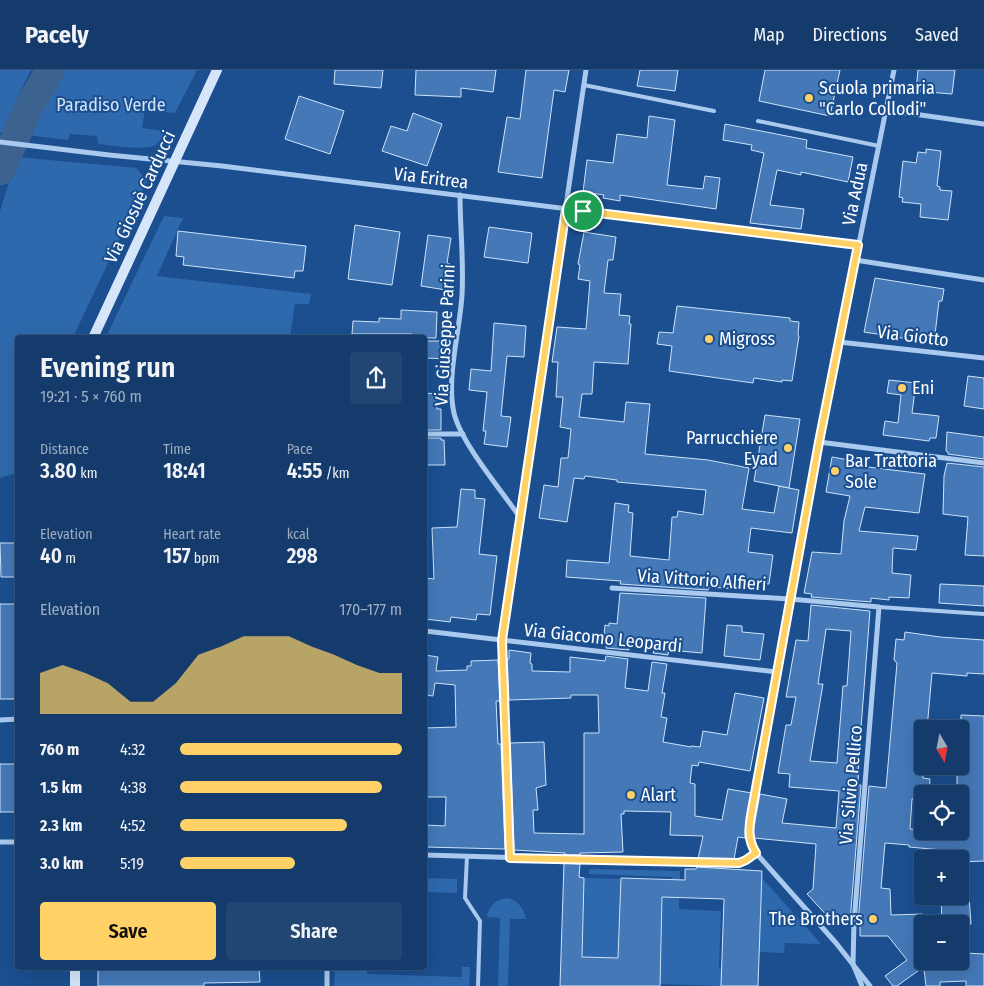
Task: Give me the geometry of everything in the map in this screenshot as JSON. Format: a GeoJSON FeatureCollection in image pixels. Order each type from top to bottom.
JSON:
{"type":"FeatureCollection","features":[{"type":"Feature","properties":{"kind":"street","name":"Via Giosuè Carducci"},"geometry":{"type":"LineString","coordinates":[[94,335],[217,70]]}},
{"type":"Feature","properties":{"kind":"street"},"geometry":{"type":"LineString","coordinates":[[510,858],[502,640],[586,70]]}},
{"type":"Feature","properties":{"kind":"street","name":"Via Adua"},"geometry":{"type":"LineString","coordinates":[[756,853],[750,842],[749,826],[819,442],[894,70]]}},
{"type":"Feature","properties":{"kind":"street"},"geometry":{"type":"LineString","coordinates":[[886,110],[984,124]]}},
{"type":"Feature","properties":{"kind":"street","name":"Via Eritrea"},"geometry":{"type":"LineString","coordinates":[[2,143],[222,166],[858,245]]}},
{"type":"Feature","properties":{"kind":"street","name":"Via Giuseppe Parini"},"geometry":{"type":"LineString","coordinates":[[460,195],[462,296],[454,357],[452,401],[454,413],[463,434],[480,461],[520,516]]}},
{"type":"Feature","properties":{"kind":"street"},"geometry":{"type":"LineString","coordinates":[[855,260],[984,280]]}},
{"type":"Feature","properties":{"kind":"street","name":"Via Giotto"},"geometry":{"type":"LineString","coordinates":[[839,342],[984,358]]}},
{"type":"Feature","properties":{"kind":"street"},"geometry":{"type":"LineString","coordinates":[[427,434],[463,434]]}},
{"type":"Feature","properties":{"kind":"street"},"geometry":{"type":"LineString","coordinates":[[819,442],[984,463]]}},
{"type":"Feature","properties":{"kind":"street","name":"Via Vittorio Alfieri"},"geometry":{"type":"LineString","coordinates":[[612,588],[790,599]]}},
{"type":"Feature","properties":{"kind":"street"},"geometry":{"type":"LineString","coordinates":[[790,599],[879,607]]}},
{"type":"Feature","properties":{"kind":"street","name":"Via Silvio Pellico"},"geometry":{"type":"LineString","coordinates":[[853,964],[854,923],[879,607]]}},
{"type":"Feature","properties":{"kind":"street","name":"Via Giacomo Leopardi"},"geometry":{"type":"LineString","coordinates":[[427,631],[777,672]]}},
{"type":"Feature","properties":{"kind":"street"},"geometry":{"type":"LineString","coordinates":[[0,720],[15,720]]}},
{"type":"Feature","properties":{"kind":"street"},"geometry":{"type":"LineString","coordinates":[[0,842],[15,842]]}},
{"type":"Feature","properties":{"kind":"street"},"geometry":{"type":"LineString","coordinates":[[427,855],[731,864],[746,860],[756,853],[870,986]]}},
{"type":"Feature","properties":{"kind":"street"},"geometry":{"type":"LineString","coordinates":[[853,964],[862,986]]}},
{"type":"Feature","properties":{"kind":"street"},"geometry":{"type":"LineString","coordinates":[[75,970],[75,986]]}},
{"type":"Feature","properties":{"kind":"street"},"geometry":{"type":"LineString","coordinates":[[327,970],[327,986]]}},
{"type":"Feature","properties":{"kind":"lane"},"geometry":{"type":"LineString","coordinates":[[584,85],[714,111]]}},
{"type":"Feature","properties":{"kind":"lane"},"geometry":{"type":"LineString","coordinates":[[758,121],[879,146]]}},
{"type":"Feature","properties":{"kind":"lane"},"geometry":{"type":"LineString","coordinates":[[879,607],[984,614]]}},
{"type":"Feature","properties":{"kind":"lane"},"geometry":{"type":"LineString","coordinates":[[467,856],[465,898],[480,921],[478,986]]}},
{"type":"Feature","properties":{"kind":"green space"},"geometry":{"type":"Polygon","coordinates":[[[0,70],[31,70],[14,105],[7,133],[0,132],[0,70]]]}},
{"type":"Feature","properties":{"kind":"green space","name":"Paradiso Verde"},"geometry":{"type":"Polygon","coordinates":[[[61,70],[197,70],[175,113],[145,110],[142,128],[166,131],[157,144],[145,148],[137,148],[98,144],[97,136],[70,134],[68,140],[28,135],[61,70]]]}},
{"type":"Feature","properties":{"kind":"green space"},"geometry":{"type":"Polygon","coordinates":[[[17,157],[136,168],[147,181],[74,335],[15,335],[15,474],[0,478],[0,211],[17,157]]]}},
{"type":"Feature","properties":{"kind":"green space"},"geometry":{"type":"Polygon","coordinates":[[[164,216],[183,218],[157,276],[311,294],[309,304],[295,304],[290,335],[107,335],[164,216]]]}},
{"type":"Feature","properties":{"kind":"green space"},"geometry":{"type":"Polygon","coordinates":[[[589,869],[680,871],[679,909],[721,911],[719,968],[722,969],[721,986],[660,984],[663,882],[672,883],[672,877],[589,874],[589,869]]]}},
{"type":"Feature","properties":{"kind":"green space"},"geometry":{"type":"Polygon","coordinates":[[[427,878],[457,879],[457,893],[427,892],[427,878]]]}},
{"type":"Feature","properties":{"kind":"green space"},"geometry":{"type":"Polygon","coordinates":[[[584,878],[621,879],[618,958],[582,957],[584,878]]]}},
{"type":"Feature","properties":{"kind":"green space"},"geometry":{"type":"Polygon","coordinates":[[[762,878],[821,944],[785,943],[784,953],[759,952],[762,878]]]}},
{"type":"Feature","properties":{"kind":"green space"},"geometry":{"type":"Polygon","coordinates":[[[508,898],[520,906],[526,919],[510,919],[508,986],[498,986],[500,918],[488,917],[487,915],[494,903],[508,898]]]}},
{"type":"Feature","properties":{"kind":"green space"},"geometry":{"type":"Polygon","coordinates":[[[462,967],[470,967],[469,986],[334,986],[335,970],[367,970],[367,974],[462,977],[462,967]]]}},
{"type":"Feature","properties":{"kind":"building"},"geometry":{"type":"Polygon","coordinates":[[[335,70],[383,70],[381,88],[334,84],[335,70]]]}},
{"type":"Feature","properties":{"kind":"building"},"geometry":{"type":"Polygon","coordinates":[[[416,70],[496,70],[493,92],[461,88],[461,97],[415,95],[416,70]]]}},
{"type":"Feature","properties":{"kind":"building"},"geometry":{"type":"Polygon","coordinates":[[[526,70],[569,70],[565,92],[554,90],[542,178],[498,172],[507,117],[520,119],[526,70]]]}},
{"type":"Feature","properties":{"kind":"building"},"geometry":{"type":"Polygon","coordinates":[[[640,70],[678,70],[675,91],[637,86],[640,70]]]}},
{"type":"Feature","properties":{"kind":"building"},"geometry":{"type":"Polygon","coordinates":[[[765,70],[840,70],[830,116],[759,101],[765,70]]]}},
{"type":"Feature","properties":{"kind":"building"},"geometry":{"type":"Polygon","coordinates":[[[918,70],[955,70],[952,94],[916,91],[918,70]]]}},
{"type":"Feature","properties":{"kind":"building"},"geometry":{"type":"Polygon","coordinates":[[[299,96],[344,111],[330,154],[285,139],[299,96]]]}},
{"type":"Feature","properties":{"kind":"building"},"geometry":{"type":"Polygon","coordinates":[[[413,113],[442,124],[427,166],[382,151],[391,126],[407,131],[413,113]]]}},
{"type":"Feature","properties":{"kind":"building"},"geometry":{"type":"Polygon","coordinates":[[[649,116],[675,120],[667,185],[703,189],[705,176],[720,178],[716,209],[620,195],[620,201],[603,198],[604,195],[583,192],[587,160],[613,163],[617,134],[647,138],[649,116]]]}},
{"type":"Feature","properties":{"kind":"building"},"geometry":{"type":"Polygon","coordinates":[[[725,124],[807,140],[806,148],[853,157],[848,182],[801,172],[801,175],[777,170],[770,205],[804,209],[801,229],[750,223],[764,153],[751,150],[752,145],[723,140],[725,124]]]}},
{"type":"Feature","properties":{"kind":"building"},"geometry":{"type":"Polygon","coordinates":[[[926,149],[941,151],[937,186],[940,187],[940,190],[952,191],[948,220],[920,217],[921,204],[902,202],[903,198],[899,197],[903,161],[916,163],[918,152],[926,153],[926,149]]]}},
{"type":"Feature","properties":{"kind":"building"},"geometry":{"type":"Polygon","coordinates":[[[355,225],[400,232],[392,285],[348,279],[355,225]]]}},
{"type":"Feature","properties":{"kind":"building"},"geometry":{"type":"Polygon","coordinates":[[[489,227],[532,233],[528,263],[484,257],[489,227]]]}},
{"type":"Feature","properties":{"kind":"building"},"geometry":{"type":"Polygon","coordinates":[[[178,231],[306,246],[303,271],[295,271],[294,278],[183,265],[184,257],[176,256],[178,231]]]}},
{"type":"Feature","properties":{"kind":"building"},"geometry":{"type":"Polygon","coordinates":[[[584,232],[616,237],[613,260],[608,260],[604,293],[621,294],[619,315],[630,316],[629,324],[631,324],[628,364],[594,362],[592,394],[582,394],[579,417],[624,422],[626,402],[650,404],[645,454],[708,460],[749,468],[742,509],[774,513],[779,486],[799,490],[792,533],[751,528],[748,552],[773,555],[769,584],[757,583],[756,588],[737,586],[737,589],[709,587],[708,590],[620,584],[621,581],[566,577],[567,560],[609,563],[615,503],[629,505],[628,512],[633,513],[630,556],[669,560],[672,517],[677,517],[678,511],[703,515],[706,490],[617,482],[617,480],[585,476],[584,479],[574,478],[567,522],[539,518],[544,485],[558,487],[561,458],[568,458],[571,429],[560,427],[563,397],[556,397],[558,362],[552,362],[557,327],[586,329],[590,281],[578,279],[580,265],[578,264],[584,232]]]}},
{"type":"Feature","properties":{"kind":"building"},"geometry":{"type":"Polygon","coordinates":[[[428,235],[451,238],[447,263],[450,264],[446,290],[421,286],[428,235]]]}},
{"type":"Feature","properties":{"kind":"building"},"geometry":{"type":"Polygon","coordinates":[[[875,278],[944,289],[942,301],[939,301],[934,343],[864,332],[875,278]]]}},
{"type":"Feature","properties":{"kind":"building"},"geometry":{"type":"Polygon","coordinates":[[[677,306],[790,318],[790,321],[799,322],[799,336],[792,381],[782,380],[782,382],[754,378],[753,383],[669,371],[672,346],[657,344],[659,332],[673,333],[677,306]]]}},
{"type":"Feature","properties":{"kind":"building"},"geometry":{"type":"Polygon","coordinates":[[[401,310],[437,312],[436,338],[412,334],[352,334],[353,321],[379,322],[379,318],[401,319],[401,310]]]}},
{"type":"Feature","properties":{"kind":"building"},"geometry":{"type":"Polygon","coordinates":[[[494,323],[526,326],[524,357],[507,356],[501,416],[511,417],[507,447],[484,444],[486,431],[483,431],[487,392],[469,390],[471,369],[491,371],[494,323]]]}},
{"type":"Feature","properties":{"kind":"building"},"geometry":{"type":"Polygon","coordinates":[[[427,341],[446,341],[447,359],[427,358],[427,341]]]}},
{"type":"Feature","properties":{"kind":"building"},"geometry":{"type":"Polygon","coordinates":[[[968,376],[984,378],[984,409],[964,406],[968,376]]]}},
{"type":"Feature","properties":{"kind":"building"},"geometry":{"type":"Polygon","coordinates":[[[889,380],[916,383],[912,413],[939,416],[936,438],[930,438],[929,441],[883,435],[885,421],[898,423],[901,395],[887,393],[889,380]]]}},
{"type":"Feature","properties":{"kind":"building"},"geometry":{"type":"Polygon","coordinates":[[[427,393],[438,394],[437,409],[441,409],[441,430],[427,430],[427,393]]]}},
{"type":"Feature","properties":{"kind":"building"},"geometry":{"type":"Polygon","coordinates":[[[765,415],[800,419],[789,488],[754,481],[765,415]]]}},
{"type":"Feature","properties":{"kind":"building"},"geometry":{"type":"Polygon","coordinates":[[[947,432],[984,437],[984,459],[948,454],[946,451],[947,432]]]}},
{"type":"Feature","properties":{"kind":"building"},"geometry":{"type":"Polygon","coordinates":[[[427,438],[441,438],[441,440],[444,440],[445,465],[427,465],[427,438]]]}},
{"type":"Feature","properties":{"kind":"building"},"geometry":{"type":"Polygon","coordinates":[[[832,457],[861,462],[860,466],[925,474],[919,513],[865,507],[859,531],[918,536],[916,550],[893,548],[892,573],[911,575],[909,598],[889,597],[889,600],[871,598],[871,602],[811,597],[812,594],[804,593],[812,552],[841,554],[844,521],[850,496],[826,492],[832,457]]]}},
{"type":"Feature","properties":{"kind":"building"},"geometry":{"type":"Polygon","coordinates":[[[947,463],[984,467],[984,556],[965,555],[968,517],[943,514],[944,476],[947,463]]]}},
{"type":"Feature","properties":{"kind":"building"},"geometry":{"type":"Polygon","coordinates":[[[461,489],[475,490],[475,498],[485,499],[479,554],[497,556],[490,615],[477,614],[476,620],[451,617],[450,622],[427,619],[427,578],[434,579],[432,528],[457,527],[461,489]]]}},
{"type":"Feature","properties":{"kind":"building"},"geometry":{"type":"Polygon","coordinates":[[[0,543],[15,543],[15,577],[1,577],[0,543]]]}},
{"type":"Feature","properties":{"kind":"building"},"geometry":{"type":"Polygon","coordinates":[[[940,584],[984,586],[984,606],[939,603],[940,584]]]}},
{"type":"Feature","properties":{"kind":"building"},"geometry":{"type":"Polygon","coordinates":[[[620,593],[706,598],[702,653],[669,650],[668,655],[653,653],[654,649],[629,646],[629,650],[606,648],[605,625],[609,626],[609,623],[617,624],[620,593]]]}},
{"type":"Feature","properties":{"kind":"building"},"geometry":{"type":"Polygon","coordinates":[[[0,604],[15,604],[15,699],[0,699],[0,604]]]}},
{"type":"Feature","properties":{"kind":"building"},"geometry":{"type":"Polygon","coordinates":[[[811,605],[870,611],[859,754],[858,785],[861,785],[850,922],[831,920],[807,894],[813,889],[816,844],[754,838],[753,832],[760,794],[787,799],[782,823],[836,828],[839,791],[789,787],[790,774],[778,773],[786,725],[791,725],[796,697],[786,697],[796,640],[808,641],[811,605]],[[826,629],[818,684],[823,684],[810,761],[837,763],[843,686],[847,686],[851,631],[826,629]]]}},
{"type":"Feature","properties":{"kind":"building"},"geometry":{"type":"Polygon","coordinates":[[[727,625],[742,626],[742,632],[764,634],[760,660],[724,656],[727,625]]]}},
{"type":"Feature","properties":{"kind":"building"},"geometry":{"type":"Polygon","coordinates":[[[905,632],[984,640],[984,674],[967,673],[967,676],[932,673],[928,720],[914,720],[914,775],[923,775],[923,778],[930,779],[930,785],[914,785],[910,829],[914,829],[914,840],[969,840],[969,785],[957,785],[958,775],[969,775],[969,720],[961,720],[961,715],[984,716],[984,861],[969,862],[969,850],[942,850],[885,843],[881,888],[890,889],[891,915],[922,914],[914,915],[914,970],[919,970],[897,986],[893,986],[885,976],[907,960],[888,936],[860,936],[860,923],[858,923],[869,786],[886,788],[897,663],[894,660],[896,639],[904,640],[905,632]]]}},
{"type":"Feature","properties":{"kind":"building"},"geometry":{"type":"Polygon","coordinates":[[[509,650],[531,653],[530,663],[532,664],[532,671],[570,672],[570,657],[605,661],[606,656],[628,659],[625,688],[648,691],[652,662],[667,664],[662,693],[665,693],[661,717],[667,718],[663,742],[700,747],[703,731],[727,735],[735,693],[764,698],[750,771],[699,762],[698,766],[692,765],[690,783],[695,784],[695,816],[722,820],[728,789],[752,793],[745,838],[738,837],[734,859],[698,859],[703,836],[670,835],[671,812],[624,811],[624,814],[621,814],[623,852],[564,855],[565,853],[514,850],[510,743],[544,742],[546,785],[536,788],[538,810],[533,810],[534,833],[584,834],[584,733],[599,733],[598,695],[571,695],[571,698],[509,700],[507,659],[509,659],[509,650]]]}},
{"type":"Feature","properties":{"kind":"building"},"geometry":{"type":"Polygon","coordinates":[[[427,655],[438,657],[436,671],[467,670],[467,666],[471,666],[471,661],[498,660],[500,701],[496,701],[498,744],[501,744],[505,849],[427,847],[427,825],[445,826],[446,797],[427,797],[427,728],[456,727],[455,685],[435,683],[433,696],[427,695],[427,655]]]}},
{"type":"Feature","properties":{"kind":"building"},"geometry":{"type":"Polygon","coordinates":[[[0,764],[15,764],[15,812],[0,812],[0,764]]]}},
{"type":"Feature","properties":{"kind":"building"},"geometry":{"type":"Polygon","coordinates":[[[564,863],[580,864],[579,877],[584,878],[582,957],[618,958],[621,878],[685,880],[685,869],[696,869],[697,867],[762,871],[758,986],[721,986],[724,899],[662,897],[660,986],[560,986],[564,863]]]}},
{"type":"Feature","properties":{"kind":"building"},"geometry":{"type":"Polygon","coordinates":[[[969,896],[971,924],[969,924],[969,915],[942,915],[941,905],[969,905],[969,896]]]}},
{"type":"Feature","properties":{"kind":"building"},"geometry":{"type":"Polygon","coordinates":[[[969,953],[984,954],[984,986],[966,986],[966,981],[940,982],[940,986],[926,986],[924,970],[969,970],[969,953]]]}},
{"type":"Feature","properties":{"kind":"building"},"geometry":{"type":"Polygon","coordinates":[[[98,970],[259,970],[260,982],[204,983],[204,986],[98,986],[98,970]]]}},
{"type":"Feature","properties":{"kind":"waterway"},"geometry":{"type":"LineString","coordinates":[[0,171],[30,105],[50,70]]}},
{"type":"Feature","properties":{"kind":"place","name":"Scuola primaria \"Carlo Collodi\""},"geometry":{"type":"Point","coordinates":[809,98]}},
{"type":"Feature","properties":{"kind":"place","name":"Migross"},"geometry":{"type":"Point","coordinates":[709,339]}},
{"type":"Feature","properties":{"kind":"place","name":"Eni"},"geometry":{"type":"Point","coordinates":[902,388]}},
{"type":"Feature","properties":{"kind":"place","name":"Parrucchiere Eyad"},"geometry":{"type":"Point","coordinates":[788,448]}},
{"type":"Feature","properties":{"kind":"place","name":"Bar Trattoria Sole"},"geometry":{"type":"Point","coordinates":[835,471]}},
{"type":"Feature","properties":{"kind":"place","name":"Alart"},"geometry":{"type":"Point","coordinates":[631,795]}},
{"type":"Feature","properties":{"kind":"place","name":"The Brothers"},"geometry":{"type":"Point","coordinates":[873,919]}},
{"type":"Feature","properties":{"kind":"route"},"geometry":{"type":"LineString","coordinates":[[566,209],[583,211],[858,245],[819,442],[752,810],[749,837],[756,853],[739,863],[510,858],[502,640],[566,209]]}}]}
